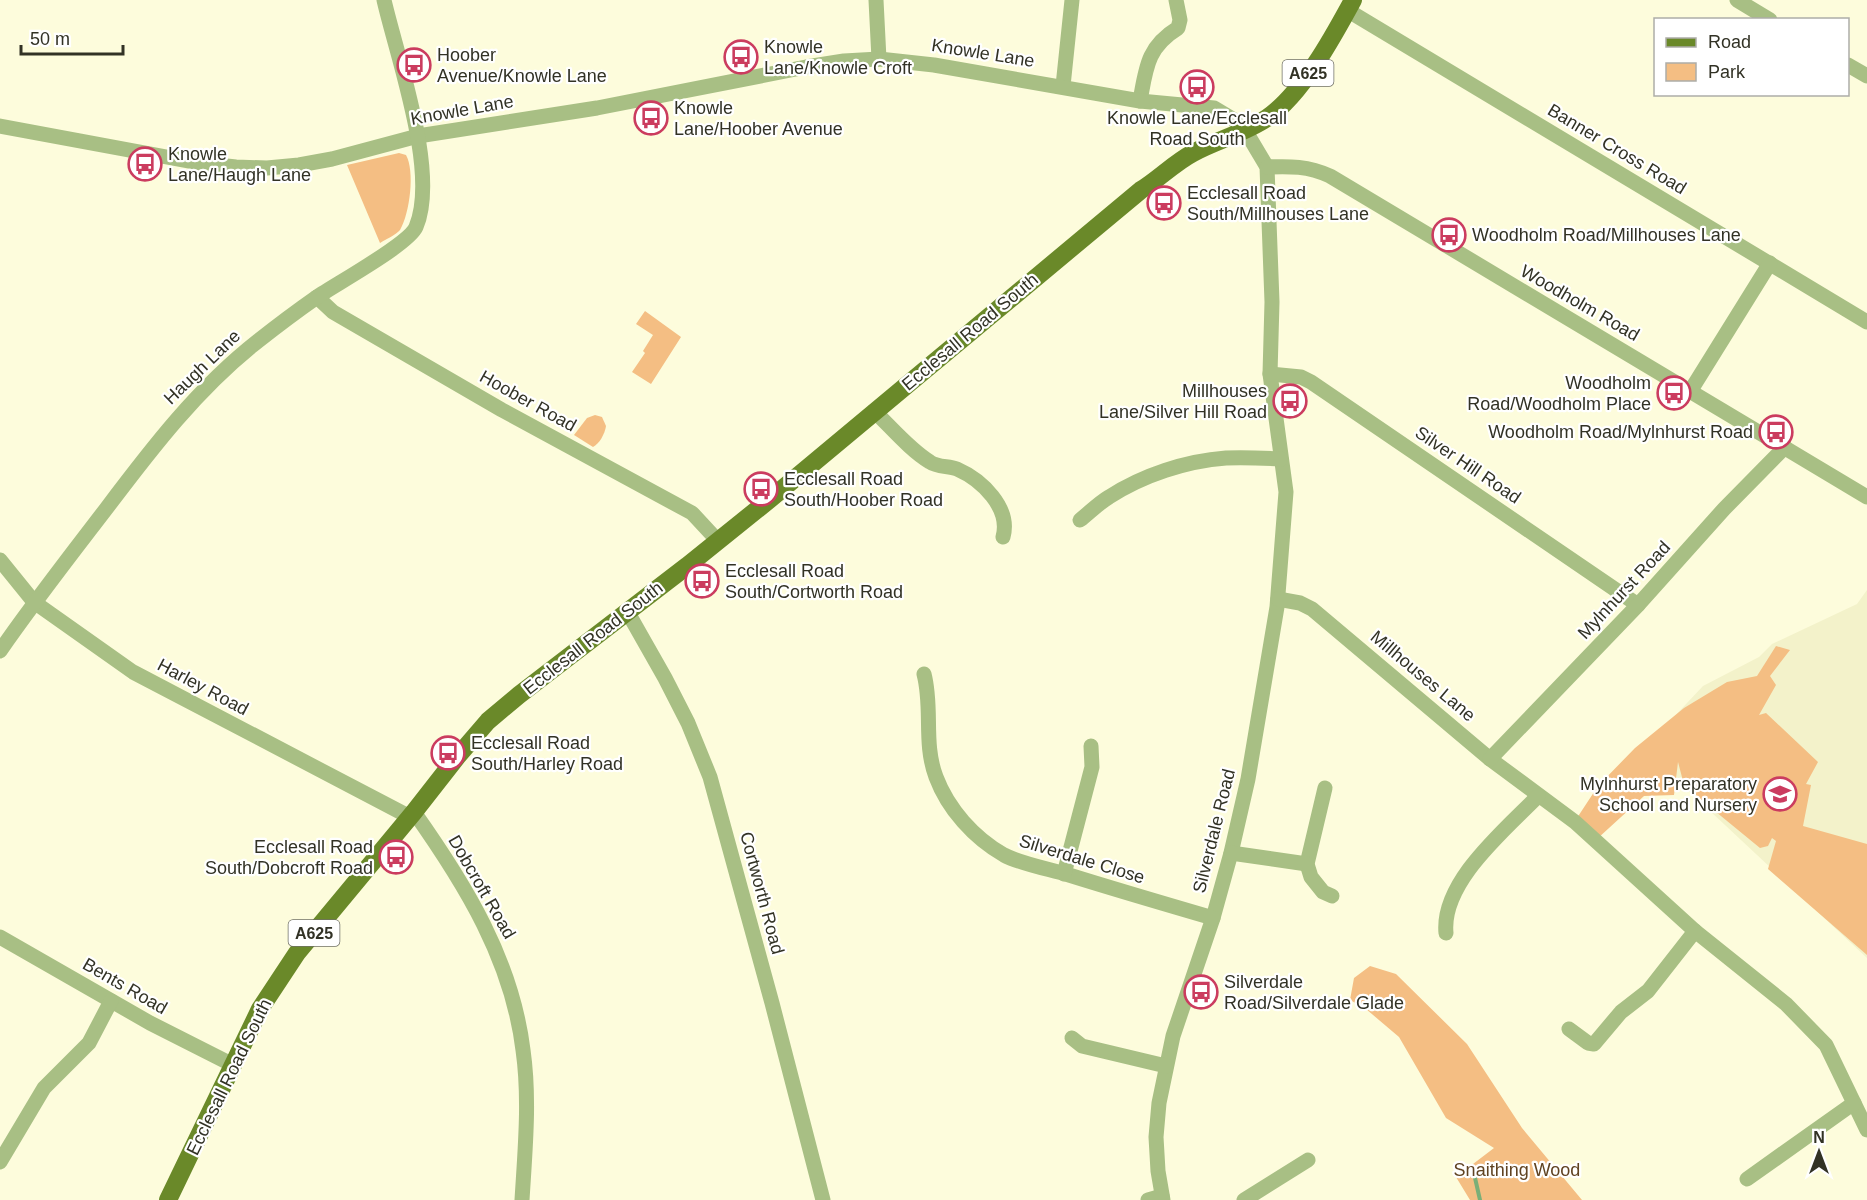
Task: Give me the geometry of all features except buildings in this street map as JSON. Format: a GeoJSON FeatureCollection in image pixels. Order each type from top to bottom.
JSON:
{"type":"FeatureCollection","features":[{"type":"Feature","properties":{"kind":"main road","name":"Ecclesall Road South"},"geometry":{"type":"LineString","coordinates":[[168,1200],[260,1009],[297,953],[489,721],[519,695],[718,541],[1141,190],[1189,155],[1267,118],[1285,103],[1328,43],[1350,5]]}},
{"type":"Feature","properties":{"kind":"street","name":"Haugh Lane"},"geometry":{"type":"LineString","coordinates":[[0,651],[34,602],[169,427],[235,360],[317,297],[402,243],[416,228],[422,200],[418,136],[384,0]]}},
{"type":"Feature","properties":{"kind":"street"},"geometry":{"type":"LineString","coordinates":[[876,0],[879,59]]}},
{"type":"Feature","properties":{"kind":"street"},"geometry":{"type":"LineString","coordinates":[[1063,86],[1072,0]]}},
{"type":"Feature","properties":{"kind":"street"},"geometry":{"type":"LineString","coordinates":[[1140,101],[1146,68],[1156,46],[1178,28],[1180,21],[1176,0]]}},
{"type":"Feature","properties":{"kind":"street"},"geometry":{"type":"LineString","coordinates":[[1737,0],[1767,18]]}},
{"type":"Feature","properties":{"kind":"street","name":"Banner Cross Road"},"geometry":{"type":"LineString","coordinates":[[1350,5],[1867,322]]}},
{"type":"Feature","properties":{"kind":"street","name":"Knowle Lane"},"geometry":{"type":"LineString","coordinates":[[0,126],[199,163],[236,168],[267,168],[310,163],[418,136],[597,108],[806,67],[844,61],[879,59],[934,65],[1140,101],[1214,108],[1230,117],[1245,130]]}},
{"type":"Feature","properties":{"kind":"street"},"geometry":{"type":"LineString","coordinates":[[1849,66],[1867,76]]}},
{"type":"Feature","properties":{"kind":"street"},"geometry":{"type":"LineString","coordinates":[[1245,130],[1267,167],[1272,291],[1270,374],[1286,492],[1278,599]]}},
{"type":"Feature","properties":{"kind":"street","name":"Woodholm Road"},"geometry":{"type":"LineString","coordinates":[[1267,167],[1300,166],[1315,169],[1330,176],[1867,497]]}},
{"type":"Feature","properties":{"kind":"street"},"geometry":{"type":"LineString","coordinates":[[1691,390],[1770,263]]}},
{"type":"Feature","properties":{"kind":"street","name":"Hoober Road"},"geometry":{"type":"LineString","coordinates":[[317,297],[333,312],[363,330],[502,410],[692,513],[718,541]]}},
{"type":"Feature","properties":{"kind":"street","name":"Silver Hill Road"},"geometry":{"type":"LineString","coordinates":[[1270,374],[1301,377],[1311,382],[1638,605]]}},
{"type":"Feature","properties":{"kind":"street"},"geometry":{"type":"LineString","coordinates":[[874,411],[931,464],[954,468],[971,476],[998,502],[1006,525],[1003,537]]}},
{"type":"Feature","properties":{"kind":"street","name":"Mylnhurst Road"},"geometry":{"type":"LineString","coordinates":[[1490,759],[1785,447]]}},
{"type":"Feature","properties":{"kind":"street"},"geometry":{"type":"LineString","coordinates":[[1080,520],[1106,498],[1121,489],[1137,481],[1174,469],[1224,458],[1281,459]]}},
{"type":"Feature","properties":{"kind":"street","name":"Harley Road"},"geometry":{"type":"LineString","coordinates":[[0,560],[34,602],[133,672],[412,815]]}},
{"type":"Feature","properties":{"kind":"street","name":"Millhouses Lane"},"geometry":{"type":"LineString","coordinates":[[1278,599],[1300,603],[1312,609],[1490,759],[1575,822],[1695,931],[1786,1004],[1826,1045],[1867,1130]]}},
{"type":"Feature","properties":{"kind":"street","name":"Silverdale Road"},"geometry":{"type":"LineString","coordinates":[[1158,1199],[1156,1137],[1159,1102],[1166,1066],[1173,1036],[1213,918],[1231,853],[1248,779],[1278,599]]}},
{"type":"Feature","properties":{"kind":"street","name":"Cortworth Road"},"geometry":{"type":"LineString","coordinates":[[627,611],[688,723],[710,777],[770,993],[823,1200]]}},
{"type":"Feature","properties":{"kind":"street","name":"Silverdale Close"},"geometry":{"type":"LineString","coordinates":[[924,674],[928,688],[927,724],[930,759],[937,779],[959,817],[989,845],[1006,856],[1213,918]]}},
{"type":"Feature","properties":{"kind":"street"},"geometry":{"type":"LineString","coordinates":[[1064,874],[1092,767],[1091,746]]}},
{"type":"Feature","properties":{"kind":"street"},"geometry":{"type":"LineString","coordinates":[[1325,789],[1307,864],[1311,878],[1323,892],[1332,896]]}},
{"type":"Feature","properties":{"kind":"street"},"geometry":{"type":"LineString","coordinates":[[1446,933],[1444,920],[1461,879],[1538,796]]}},
{"type":"Feature","properties":{"kind":"street","name":"Dobcroft Road"},"geometry":{"type":"LineString","coordinates":[[412,815],[461,882],[493,940],[517,1013],[524,1051],[526,1094],[522,1200]]}},
{"type":"Feature","properties":{"kind":"street"},"geometry":{"type":"LineString","coordinates":[[1231,853],[1307,864]]}},
{"type":"Feature","properties":{"kind":"street"},"geometry":{"type":"LineString","coordinates":[[1569,1029],[1588,1043],[1594,1044],[1621,1012],[1648,991],[1695,931]]}},
{"type":"Feature","properties":{"kind":"street","name":"Bents Road"},"geometry":{"type":"LineString","coordinates":[[0,937],[111,1001],[233,1065]]}},
{"type":"Feature","properties":{"kind":"street"},"geometry":{"type":"LineString","coordinates":[[0,1162],[44,1088],[89,1043],[111,1001]]}},
{"type":"Feature","properties":{"kind":"street"},"geometry":{"type":"LineString","coordinates":[[1072,1038],[1082,1046],[1166,1066]]}},
{"type":"Feature","properties":{"kind":"street"},"geometry":{"type":"LineString","coordinates":[[1747,1179],[1854,1103]]}},
{"type":"Feature","properties":{"kind":"street"},"geometry":{"type":"LineString","coordinates":[[1244,1200],[1308,1160]]}},
{"type":"Feature","properties":{"kind":"shaded area","name":"Mylnhurst Preparatory School and Nursery"},"geometry":{"type":"Polygon","coordinates":[[[1867,590],[1867,958],[1663,767],[1575,822],[1703,686],[1759,657],[1772,644],[1857,604],[1867,590]]]}},
{"type":"Feature","properties":{"kind":"green space"},"geometry":{"type":"Polygon","coordinates":[[[399,153],[406,155],[409,162],[411,181],[409,203],[400,230],[380,243],[347,165],[399,153]]]}},
{"type":"Feature","properties":{"kind":"green space"},"geometry":{"type":"Polygon","coordinates":[[[645,311],[681,337],[651,384],[632,372],[645,353],[643,351],[653,335],[636,324],[645,311]]]}},
{"type":"Feature","properties":{"kind":"green space"},"geometry":{"type":"Polygon","coordinates":[[[595,415],[602,417],[606,426],[601,438],[593,447],[574,435],[587,418],[595,415]]]}},
{"type":"Feature","properties":{"kind":"green space"},"geometry":{"type":"Polygon","coordinates":[[[1776,646],[1790,650],[1770,676],[1776,685],[1759,715],[1766,713],[1818,762],[1806,784],[1811,785],[1803,826],[1867,844],[1867,955],[1768,869],[1776,841],[1772,838],[1768,846],[1760,848],[1699,798],[1683,781],[1678,762],[1674,795],[1644,796],[1597,839],[1575,821],[1598,786],[1635,748],[1684,708],[1727,682],[1757,676],[1776,646]]]}},
{"type":"Feature","properties":{"kind":"green space","name":"Snaithing Wood"},"geometry":{"type":"Polygon","coordinates":[[[1370,966],[1396,974],[1467,1044],[1522,1128],[1582,1200],[1470,1200],[1456,1177],[1494,1148],[1446,1118],[1399,1037],[1366,1009],[1350,1000],[1354,978],[1370,966]]]}},
{"type":"Feature","properties":{"kind":"waterway"},"geometry":{"type":"LineString","coordinates":[[1473,1169],[1480,1200]]}},
{"type":"Feature","properties":{"kind":"place","name":"Knowle Lane/Knowle Croft"},"geometry":{"type":"Point","coordinates":[741,57]}},
{"type":"Feature","properties":{"kind":"place","name":"Hoober Avenue/Knowle Lane"},"geometry":{"type":"Point","coordinates":[414,65]}},
{"type":"Feature","properties":{"kind":"place","name":"Knowle Lane/Ecclesall Road South"},"geometry":{"type":"Point","coordinates":[1197,87]}},
{"type":"Feature","properties":{"kind":"place","name":"Knowle Lane/Hoober Avenue"},"geometry":{"type":"Point","coordinates":[651,118]}},
{"type":"Feature","properties":{"kind":"place","name":"Knowle Lane/Haugh Lane"},"geometry":{"type":"Point","coordinates":[145,164]}},
{"type":"Feature","properties":{"kind":"place","name":"Ecclesall Road South/Millhouses Lane"},"geometry":{"type":"Point","coordinates":[1164,203]}},
{"type":"Feature","properties":{"kind":"place","name":"Woodholm Road/Millhouses Lane"},"geometry":{"type":"Point","coordinates":[1449,235]}},
{"type":"Feature","properties":{"kind":"place","name":"Woodholm Road/Woodholm Place"},"geometry":{"type":"Point","coordinates":[1674,393]}},
{"type":"Feature","properties":{"kind":"place","name":"Millhouses Lane/Silver Hill Road"},"geometry":{"type":"Point","coordinates":[1290,401]}},
{"type":"Feature","properties":{"kind":"place","name":"Woodholm Road/Mylnhurst Road"},"geometry":{"type":"Point","coordinates":[1776,432]}},
{"type":"Feature","properties":{"kind":"place","name":"Ecclesall Road South/Hoober Road"},"geometry":{"type":"Point","coordinates":[761,489]}},
{"type":"Feature","properties":{"kind":"place","name":"Ecclesall Road South/Cortworth Road"},"geometry":{"type":"Point","coordinates":[702,581]}},
{"type":"Feature","properties":{"kind":"place","name":"Ecclesall Road South/Harley Road"},"geometry":{"type":"Point","coordinates":[448,753]}},
{"type":"Feature","properties":{"kind":"place","name":"Mylnhurst Preparatory School and Nursery"},"geometry":{"type":"Point","coordinates":[1780,794]}},
{"type":"Feature","properties":{"kind":"place","name":"Ecclesall Road South/Dobcroft Road"},"geometry":{"type":"Point","coordinates":[396,857]}},
{"type":"Feature","properties":{"kind":"place","name":"Silverdale Road/Silverdale Glade"},"geometry":{"type":"Point","coordinates":[1201,992]}}]}
